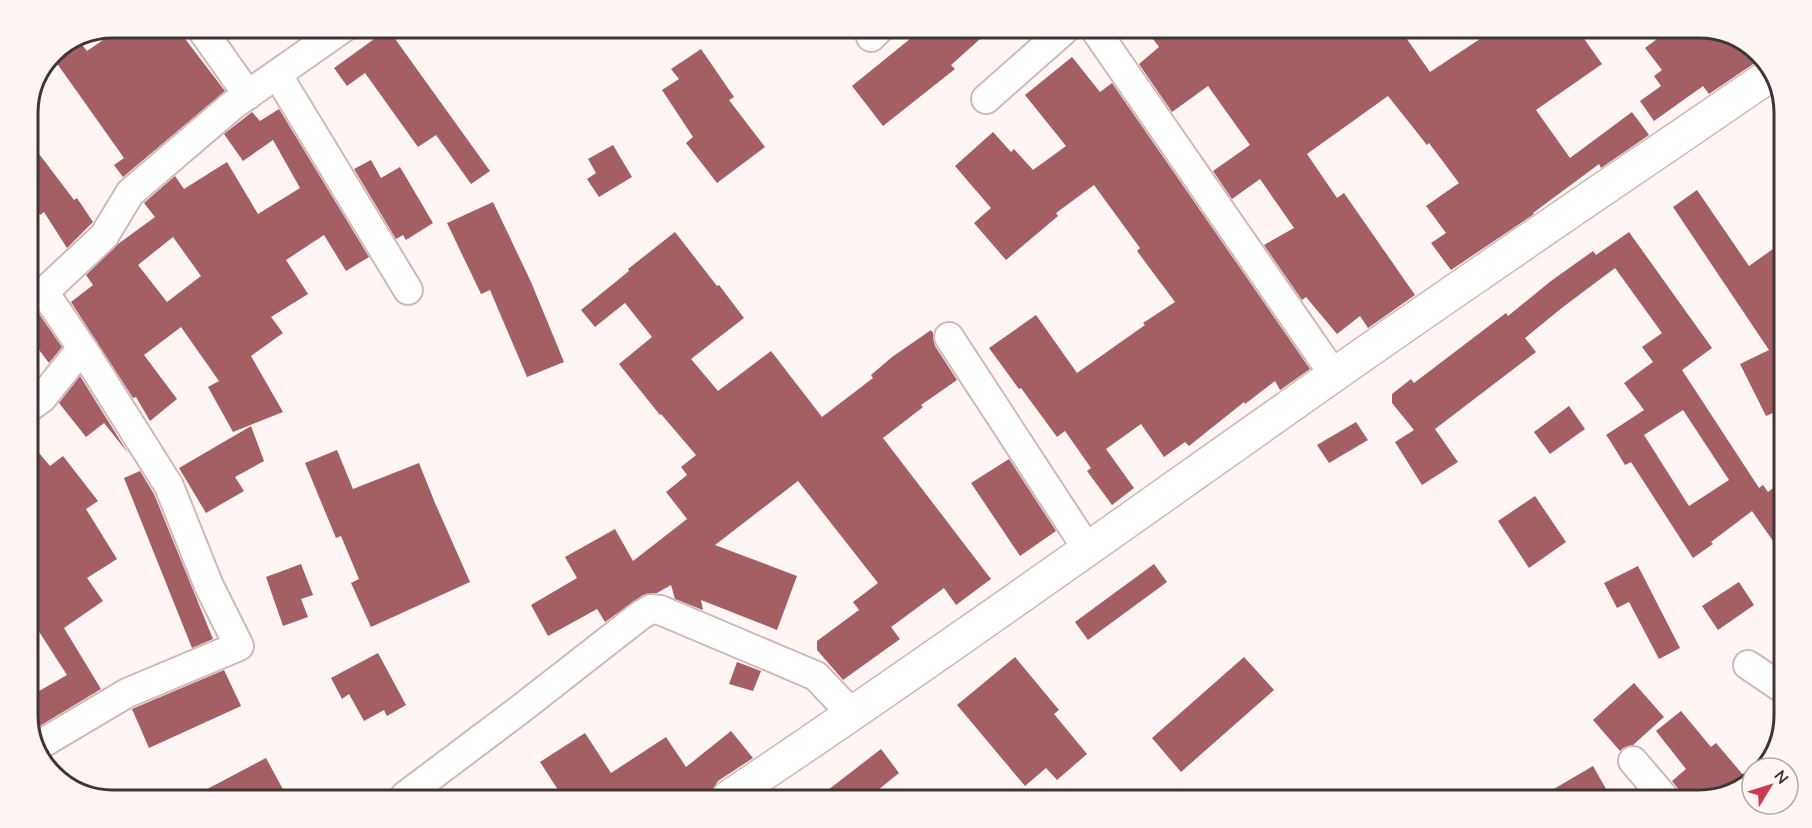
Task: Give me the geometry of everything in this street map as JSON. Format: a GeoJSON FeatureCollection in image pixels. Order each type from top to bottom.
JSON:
{"type":"FeatureCollection","features":[{"type":"Feature","properties":{"kind":"main road"},"geometry":{"type":"LineString","coordinates":[[739,790],[852,714],[914,659],[1088,550],[1334,375],[1766,78]]}},
{"type":"Feature","properties":{"kind":"street"},"geometry":{"type":"LineString","coordinates":[[208,38],[248,95]]}},
{"type":"Feature","properties":{"kind":"street"},"geometry":{"type":"LineString","coordinates":[[43,743],[127,693],[239,646],[209,586],[169,486],[44,292],[104,236],[130,193],[233,105],[329,38]]}},
{"type":"Feature","properties":{"kind":"street"},"geometry":{"type":"LineString","coordinates":[[986,99],[1055,38]]}},
{"type":"Feature","properties":{"kind":"street"},"geometry":{"type":"LineString","coordinates":[[1101,38],[1334,375]]}},
{"type":"Feature","properties":{"kind":"street"},"geometry":{"type":"LineString","coordinates":[[277,74],[408,290]]}},
{"type":"Feature","properties":{"kind":"street"},"geometry":{"type":"LineString","coordinates":[[949,337],[1088,550]]}},
{"type":"Feature","properties":{"kind":"street"},"geometry":{"type":"LineString","coordinates":[[38,401],[82,348]]}},
{"type":"Feature","properties":{"kind":"street"},"geometry":{"type":"LineString","coordinates":[[413,790],[651,609],[660,610],[816,676],[852,714]]}},
{"type":"Feature","properties":{"kind":"street"},"geometry":{"type":"LineString","coordinates":[[1748,664],[1774,682]]}},
{"type":"Feature","properties":{"kind":"street"},"geometry":{"type":"LineString","coordinates":[[1633,761],[1658,790]]}},
{"type":"Feature","properties":{"kind":"building"},"geometry":{"type":"Polygon","coordinates":[[[106,38],[184,38],[225,91],[123,177],[114,165],[124,158],[57,63],[63,56],[82,45],[87,51],[106,38]]]}},
{"type":"Feature","properties":{"kind":"building"},"geometry":{"type":"Polygon","coordinates":[[[376,38],[394,38],[490,171],[471,184],[436,135],[418,147],[365,73],[347,86],[334,68],[376,38]]]}},
{"type":"Feature","properties":{"kind":"building"},"geometry":{"type":"Polygon","coordinates":[[[911,38],[981,38],[951,65],[955,69],[883,126],[852,86],[911,38]]]}},
{"type":"Feature","properties":{"kind":"building"},"geometry":{"type":"Polygon","coordinates":[[[1152,38],[1406,38],[1430,72],[1481,38],[1584,38],[1602,64],[1536,110],[1570,158],[1632,112],[1649,135],[1601,168],[1599,164],[1534,214],[1451,270],[1431,243],[1446,233],[1426,206],[1459,183],[1429,143],[1427,145],[1388,96],[1307,154],[1337,198],[1344,193],[1415,295],[1368,328],[1360,316],[1337,334],[1306,297],[1302,300],[1264,245],[1294,228],[1260,179],[1232,199],[1213,171],[1250,145],[1208,86],[1172,112],[1139,64],[1159,47],[1152,38]]]}},
{"type":"Feature","properties":{"kind":"building"},"geometry":{"type":"Polygon","coordinates":[[[1658,38],[1714,39],[1737,48],[1755,63],[1709,94],[1703,86],[1654,121],[1640,101],[1661,86],[1654,76],[1662,70],[1645,48],[1658,38]]]}},
{"type":"Feature","properties":{"kind":"building"},"geometry":{"type":"Polygon","coordinates":[[[701,49],[734,97],[729,100],[765,147],[717,183],[686,143],[693,137],[662,90],[679,79],[671,69],[701,49]]]}},
{"type":"Feature","properties":{"kind":"building"},"geometry":{"type":"Polygon","coordinates":[[[1072,57],[1100,92],[1112,83],[1310,369],[1280,390],[1275,381],[1245,404],[1244,402],[1189,446],[1185,442],[1164,457],[1141,424],[1106,449],[1134,488],[1112,505],[1087,471],[1091,468],[1065,431],[1057,437],[989,348],[1036,315],[1077,373],[1175,302],[1137,251],[1140,248],[1094,185],[1056,213],[1058,216],[1006,260],[974,223],[991,208],[955,166],[993,132],[1011,152],[1014,149],[1033,170],[1066,146],[1025,95],[1072,57]]]}},
{"type":"Feature","properties":{"kind":"building"},"geometry":{"type":"Polygon","coordinates":[[[279,109],[369,257],[346,271],[324,235],[286,260],[308,294],[271,317],[283,333],[251,356],[283,412],[233,432],[208,387],[219,381],[181,327],[144,355],[177,399],[150,421],[71,302],[93,285],[86,275],[118,244],[155,217],[144,203],[175,176],[184,189],[227,162],[258,214],[300,188],[273,140],[243,161],[224,134],[252,112],[260,121],[279,109]],[[173,237],[138,265],[167,302],[201,276],[173,237]]]}},
{"type":"Feature","properties":{"kind":"building"},"geometry":{"type":"Polygon","coordinates":[[[613,145],[632,177],[599,197],[587,179],[596,173],[588,159],[613,145]]]}},
{"type":"Feature","properties":{"kind":"building"},"geometry":{"type":"Polygon","coordinates":[[[38,153],[74,200],[77,198],[93,222],[67,248],[44,212],[40,215],[38,212],[38,153]]]}},
{"type":"Feature","properties":{"kind":"building"},"geometry":{"type":"Polygon","coordinates":[[[371,160],[381,178],[400,167],[433,223],[406,240],[403,235],[396,239],[354,169],[371,160]]]}},
{"type":"Feature","properties":{"kind":"building"},"geometry":{"type":"Polygon","coordinates":[[[1697,190],[1749,266],[1774,248],[1774,412],[1766,416],[1740,364],[1769,350],[1673,207],[1697,190]]]}},
{"type":"Feature","properties":{"kind":"building"},"geometry":{"type":"Polygon","coordinates":[[[493,202],[531,282],[564,362],[527,377],[490,290],[481,294],[447,223],[493,202]]]}},
{"type":"Feature","properties":{"kind":"building"},"geometry":{"type":"Polygon","coordinates":[[[675,232],[744,318],[691,359],[718,391],[771,351],[822,417],[873,378],[871,375],[892,357],[931,330],[935,346],[957,380],[921,405],[923,407],[883,438],[991,579],[956,605],[944,588],[891,627],[900,639],[843,680],[817,650],[817,641],[859,610],[853,602],[878,583],[798,481],[715,545],[797,576],[777,630],[701,600],[703,610],[675,599],[671,585],[657,593],[643,595],[605,622],[597,609],[548,636],[531,605],[577,578],[565,557],[615,529],[633,561],[687,519],[666,492],[687,475],[681,467],[696,455],[619,364],[652,337],[625,303],[595,327],[581,310],[675,232]]]}},
{"type":"Feature","properties":{"kind":"building"},"geometry":{"type":"Polygon","coordinates":[[[1629,232],[1712,348],[1682,370],[1759,488],[1763,485],[1768,492],[1774,487],[1774,542],[1752,511],[1693,558],[1631,462],[1625,465],[1606,435],[1644,410],[1624,383],[1653,362],[1642,347],[1662,333],[1615,268],[1525,338],[1536,352],[1435,429],[1458,462],[1422,485],[1395,442],[1414,430],[1392,403],[1392,394],[1411,379],[1414,383],[1506,313],[1508,316],[1593,251],[1596,255],[1629,232]],[[1683,410],[1644,435],[1689,506],[1729,480],[1683,410]]]}},
{"type":"Feature","properties":{"kind":"building"},"geometry":{"type":"Polygon","coordinates":[[[38,312],[62,347],[49,363],[38,348],[38,312]]]}},
{"type":"Feature","properties":{"kind":"building"},"geometry":{"type":"Polygon","coordinates":[[[80,376],[128,453],[104,423],[86,437],[59,403],[80,376]]]}},
{"type":"Feature","properties":{"kind":"building"},"geometry":{"type":"Polygon","coordinates":[[[1569,406],[1585,429],[1550,454],[1534,432],[1569,406]]]}},
{"type":"Feature","properties":{"kind":"building"},"geometry":{"type":"Polygon","coordinates":[[[1356,422],[1368,440],[1329,463],[1317,445],[1356,422]]]}},
{"type":"Feature","properties":{"kind":"building"},"geometry":{"type":"Polygon","coordinates":[[[251,426],[264,461],[235,477],[244,491],[206,513],[179,468],[251,426]]]}},
{"type":"Feature","properties":{"kind":"building"},"geometry":{"type":"Polygon","coordinates":[[[337,450],[353,489],[419,463],[470,582],[371,627],[351,583],[359,579],[341,536],[336,538],[305,463],[337,450]]]}},
{"type":"Feature","properties":{"kind":"building"},"geometry":{"type":"Polygon","coordinates":[[[38,452],[50,466],[63,456],[98,501],[86,509],[117,559],[87,578],[103,601],[64,628],[101,689],[39,727],[38,692],[67,675],[38,630],[38,452]]]}},
{"type":"Feature","properties":{"kind":"building"},"geometry":{"type":"Polygon","coordinates":[[[1009,459],[1056,531],[1020,556],[971,483],[1009,459]]]}},
{"type":"Feature","properties":{"kind":"building"},"geometry":{"type":"Polygon","coordinates":[[[140,471],[154,494],[213,639],[192,648],[124,478],[140,471]]]}},
{"type":"Feature","properties":{"kind":"building"},"geometry":{"type":"Polygon","coordinates":[[[1535,496],[1566,542],[1529,568],[1498,521],[1535,496]]]}},
{"type":"Feature","properties":{"kind":"building"},"geometry":{"type":"Polygon","coordinates":[[[301,564],[313,595],[301,599],[308,617],[283,626],[266,577],[301,564]]]}},
{"type":"Feature","properties":{"kind":"building"},"geometry":{"type":"Polygon","coordinates":[[[1154,564],[1167,582],[1088,640],[1075,622],[1154,564]]]}},
{"type":"Feature","properties":{"kind":"building"},"geometry":{"type":"Polygon","coordinates":[[[1638,566],[1680,648],[1659,659],[1629,602],[1617,608],[1604,583],[1638,566]]]}},
{"type":"Feature","properties":{"kind":"building"},"geometry":{"type":"Polygon","coordinates":[[[1739,582],[1754,605],[1718,630],[1702,606],[1739,582]]]}},
{"type":"Feature","properties":{"kind":"building"},"geometry":{"type":"Polygon","coordinates":[[[378,653],[406,705],[387,716],[384,710],[364,721],[349,694],[342,699],[331,678],[378,653]]]}},
{"type":"Feature","properties":{"kind":"building"},"geometry":{"type":"Polygon","coordinates":[[[1015,657],[1059,710],[1054,714],[1087,754],[1057,780],[1046,768],[1025,786],[957,705],[1015,657]]]}},
{"type":"Feature","properties":{"kind":"building"},"geometry":{"type":"Polygon","coordinates":[[[1244,657],[1274,690],[1181,772],[1152,738],[1244,657]]]}},
{"type":"Feature","properties":{"kind":"building"},"geometry":{"type":"Polygon","coordinates":[[[737,662],[761,671],[753,691],[729,684],[737,662]]]}},
{"type":"Feature","properties":{"kind":"building"},"geometry":{"type":"Polygon","coordinates":[[[224,670],[241,706],[149,748],[132,709],[224,670]]]}},
{"type":"Feature","properties":{"kind":"building"},"geometry":{"type":"Polygon","coordinates":[[[1634,683],[1664,717],[1633,745],[1620,751],[1593,720],[1634,683]]]}},
{"type":"Feature","properties":{"kind":"building"},"geometry":{"type":"Polygon","coordinates":[[[1681,711],[1711,747],[1716,743],[1740,771],[1740,779],[1728,785],[1709,790],[1679,790],[1672,781],[1686,769],[1656,731],[1681,711]]]}},
{"type":"Feature","properties":{"kind":"building"},"geometry":{"type":"Polygon","coordinates":[[[731,731],[753,758],[718,781],[712,790],[558,790],[540,762],[585,733],[611,773],[666,737],[686,767],[731,731]]]}},
{"type":"Feature","properties":{"kind":"building"},"geometry":{"type":"Polygon","coordinates":[[[881,749],[899,773],[878,790],[828,790],[881,749]]]}},
{"type":"Feature","properties":{"kind":"building"},"geometry":{"type":"Polygon","coordinates":[[[266,758],[283,790],[205,790],[266,758]]]}},
{"type":"Feature","properties":{"kind":"building"},"geometry":{"type":"Polygon","coordinates":[[[1593,766],[1607,790],[1552,790],[1593,766]]]}}]}
